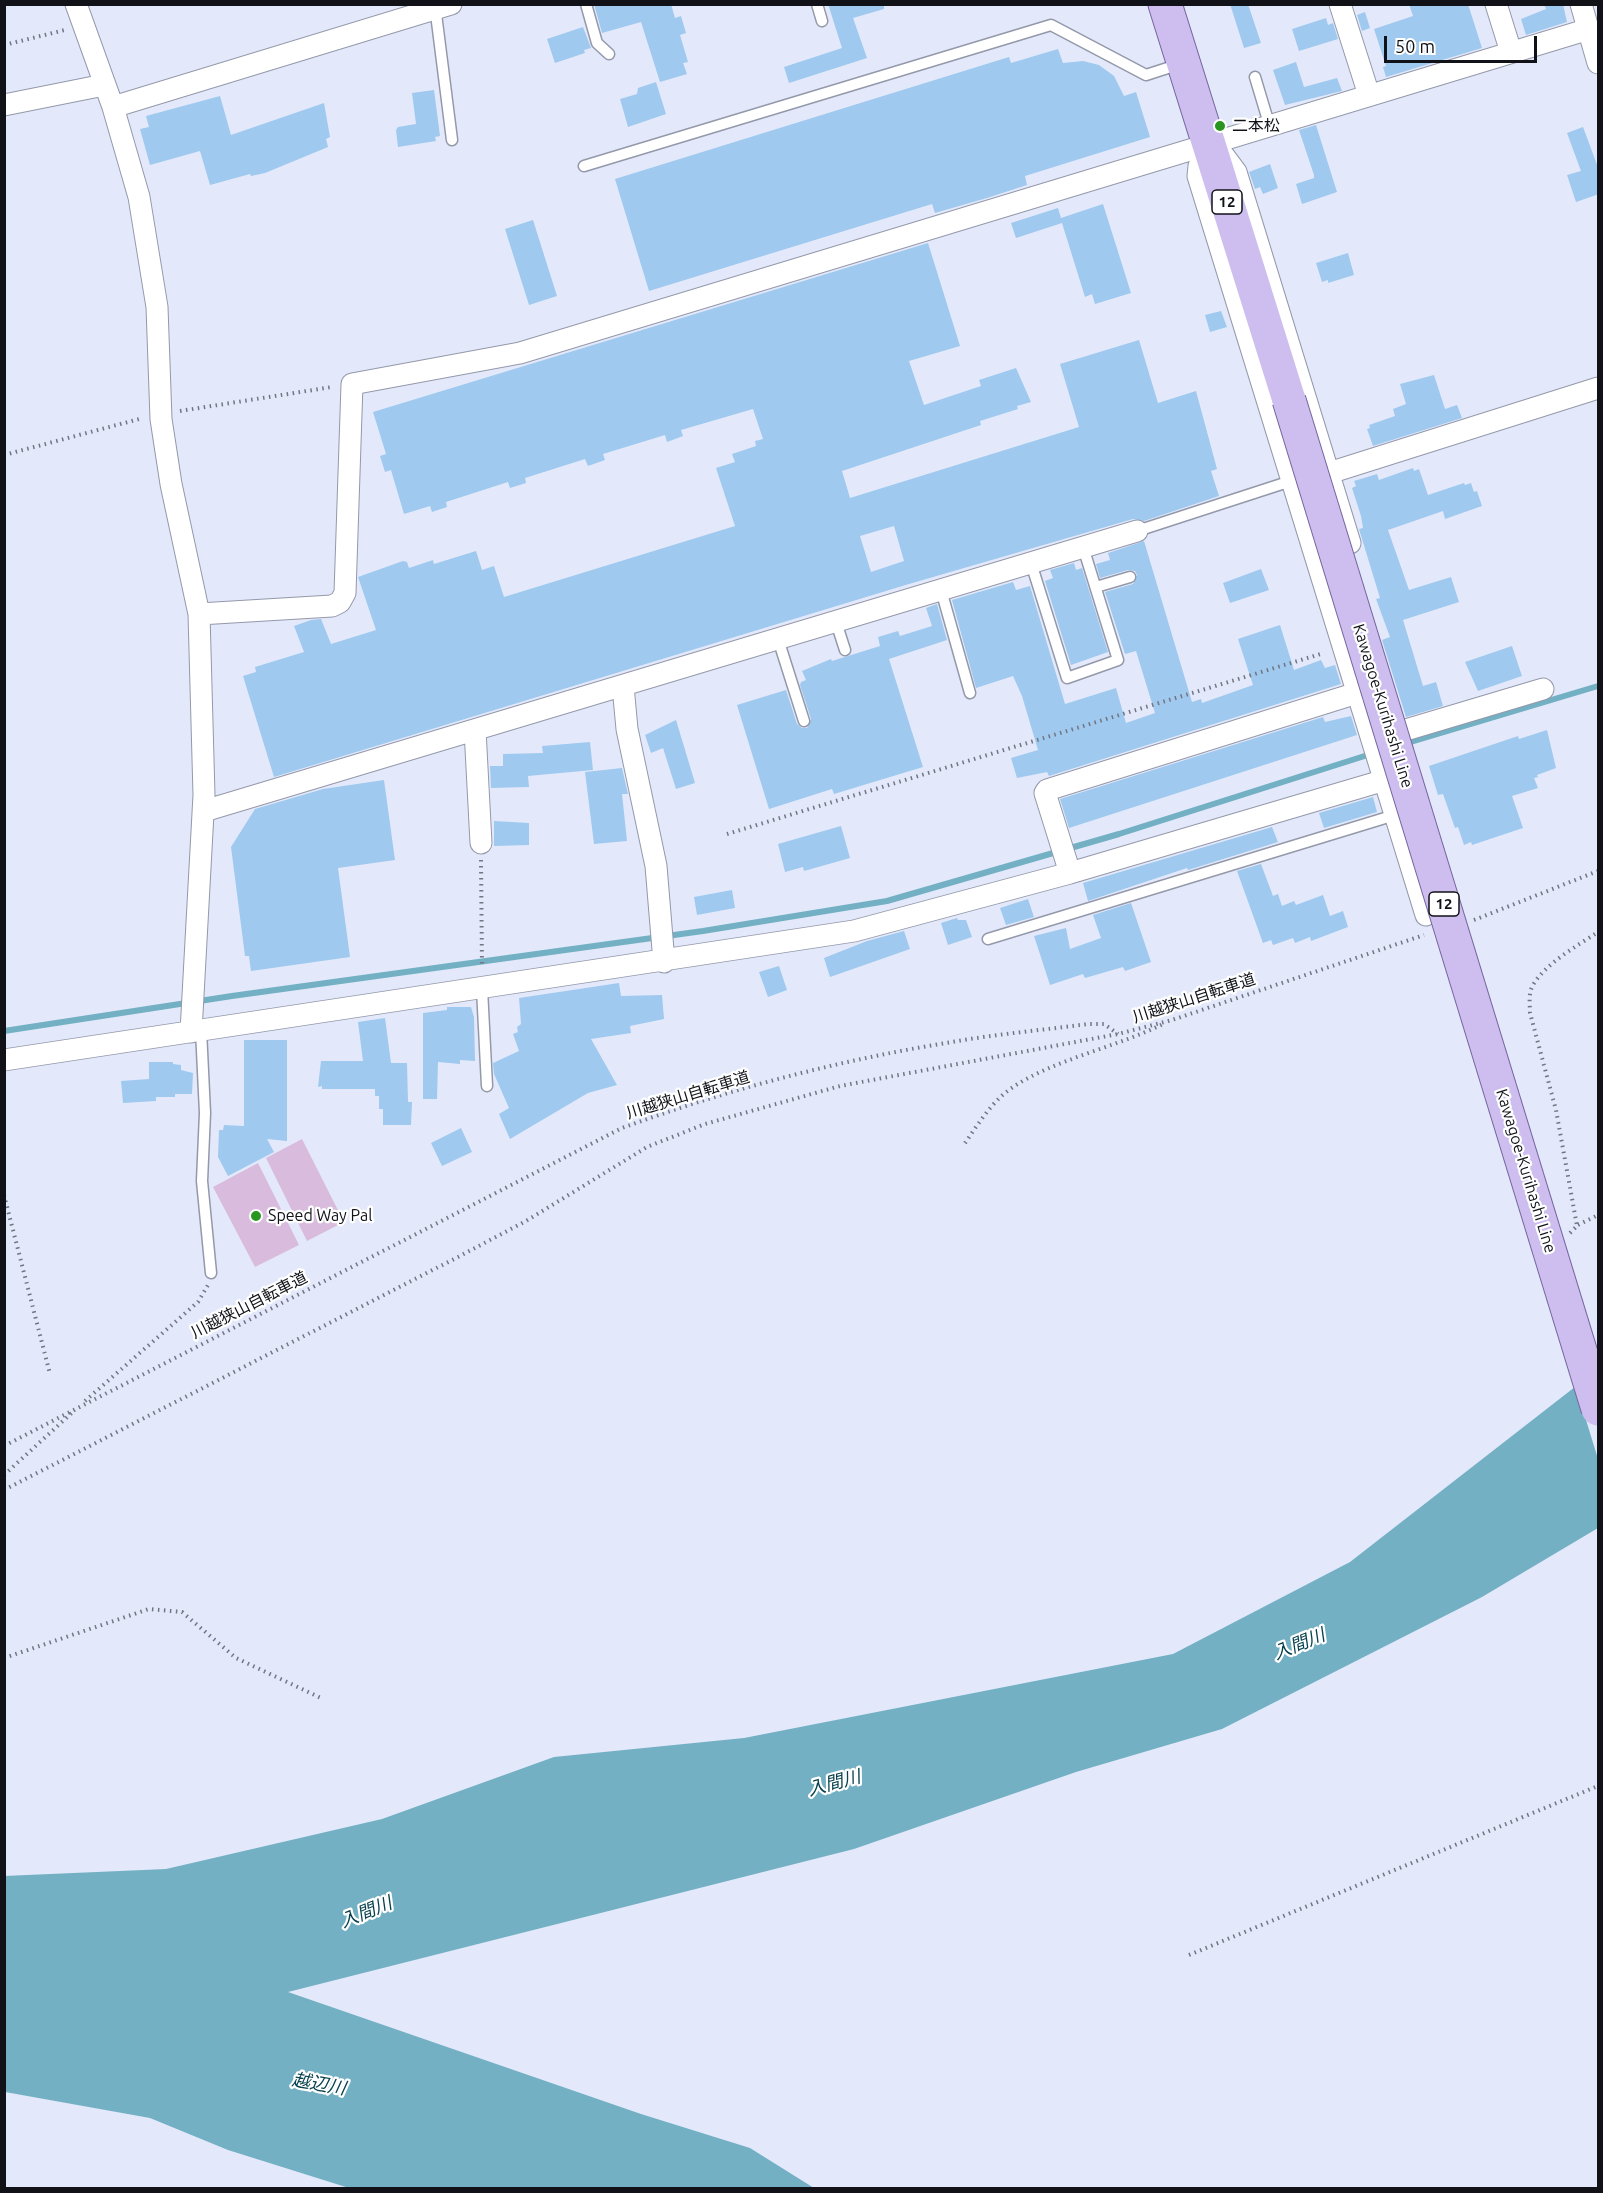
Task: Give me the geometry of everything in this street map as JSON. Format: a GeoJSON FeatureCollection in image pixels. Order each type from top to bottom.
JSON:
{"type":"FeatureCollection","features":[{"type":"Feature","properties":{"kind":"main road","name":"Kawagoe-Kurihashi Line"},"geometry":{"type":"LineString","coordinates":[[1165,4],[1599,1408]]}},
{"type":"Feature","properties":{"kind":"street"},"geometry":{"type":"LineString","coordinates":[[76,4],[113,106],[139,197],[157,307],[161,419],[171,484],[199,614],[204,811],[195,919],[196,1031]]}},
{"type":"Feature","properties":{"kind":"street"},"geometry":{"type":"LineString","coordinates":[[1340,4],[1369,95]]}},
{"type":"Feature","properties":{"kind":"street"},"geometry":{"type":"LineString","coordinates":[[1496,4],[1511,52]]}},
{"type":"Feature","properties":{"kind":"street"},"geometry":{"type":"LineString","coordinates":[[1581,4],[1599,63]]}},
{"type":"Feature","properties":{"kind":"street"},"geometry":{"type":"LineString","coordinates":[[113,106],[441,6]]}},
{"type":"Feature","properties":{"kind":"street"},"geometry":{"type":"LineString","coordinates":[[199,614],[332,606],[340,602],[345,593],[352,384],[520,353],[1589,30]]}},
{"type":"Feature","properties":{"kind":"street"},"geometry":{"type":"LineString","coordinates":[[4,105],[104,85]]}},
{"type":"Feature","properties":{"kind":"street"},"geometry":{"type":"LineString","coordinates":[[1210,146],[1224,156],[1236,172],[1364,592],[1362,611],[1342,648]]}},
{"type":"Feature","properties":{"kind":"street"},"geometry":{"type":"LineString","coordinates":[[1210,146],[1199,166],[1198,176],[1428,924]]}},
{"type":"Feature","properties":{"kind":"street"},"geometry":{"type":"LineString","coordinates":[[1329,473],[1599,388]]}},
{"type":"Feature","properties":{"kind":"street"},"geometry":{"type":"LineString","coordinates":[[204,811],[1137,531]]}},
{"type":"Feature","properties":{"kind":"street"},"geometry":{"type":"LineString","coordinates":[[623,686],[627,729],[656,866],[664,962]]}},
{"type":"Feature","properties":{"kind":"street"},"geometry":{"type":"LineString","coordinates":[[1372,740],[1543,689]]}},
{"type":"Feature","properties":{"kind":"street"},"geometry":{"type":"LineString","coordinates":[[1070,873],[1045,793],[1047,790],[1357,693]]}},
{"type":"Feature","properties":{"kind":"street"},"geometry":{"type":"LineString","coordinates":[[475,730],[481,843]]}},
{"type":"Feature","properties":{"kind":"street"},"geometry":{"type":"LineString","coordinates":[[4,1060],[664,962],[854,931],[1070,873],[1385,780]]}},
{"type":"Feature","properties":{"kind":"lane"},"geometry":{"type":"LineString","coordinates":[[586,4],[597,43],[609,54]]}},
{"type":"Feature","properties":{"kind":"lane"},"geometry":{"type":"LineString","coordinates":[[817,4],[822,21]]}},
{"type":"Feature","properties":{"kind":"lane"},"geometry":{"type":"LineString","coordinates":[[441,6],[452,140]]}},
{"type":"Feature","properties":{"kind":"lane"},"geometry":{"type":"LineString","coordinates":[[584,166],[1051,25],[1146,75],[1183,63]]}},
{"type":"Feature","properties":{"kind":"lane"},"geometry":{"type":"LineString","coordinates":[[1255,77],[1270,127]]}},
{"type":"Feature","properties":{"kind":"lane"},"geometry":{"type":"LineString","coordinates":[[1137,531],[1291,481]]}},
{"type":"Feature","properties":{"kind":"lane"},"geometry":{"type":"LineString","coordinates":[[1031,563],[1067,678],[1118,660],[1083,547]]}},
{"type":"Feature","properties":{"kind":"lane"},"geometry":{"type":"LineString","coordinates":[[1096,587],[1130,577]]}},
{"type":"Feature","properties":{"kind":"lane"},"geometry":{"type":"LineString","coordinates":[[941,590],[970,693]]}},
{"type":"Feature","properties":{"kind":"lane"},"geometry":{"type":"LineString","coordinates":[[836,622],[845,650]]}},
{"type":"Feature","properties":{"kind":"lane"},"geometry":{"type":"LineString","coordinates":[[778,639],[804,721]]}},
{"type":"Feature","properties":{"kind":"lane"},"geometry":{"type":"LineString","coordinates":[[988,939],[1395,815]]}},
{"type":"Feature","properties":{"kind":"lane"},"geometry":{"type":"LineString","coordinates":[[482,988],[487,1086]]}},
{"type":"Feature","properties":{"kind":"lane"},"geometry":{"type":"LineString","coordinates":[[196,1031],[205,1113],[202,1180],[211,1273]]}},
{"type":"Feature","properties":{"kind":"path"},"geometry":{"type":"LineString","coordinates":[[4,45],[83,25]]}},
{"type":"Feature","properties":{"kind":"path"},"geometry":{"type":"LineString","coordinates":[[727,834],[1342,648]]}},
{"type":"Feature","properties":{"kind":"path"},"geometry":{"type":"LineString","coordinates":[[481,843],[482,988]]}},
{"type":"Feature","properties":{"kind":"path"},"geometry":{"type":"LineString","coordinates":[[1464,924],[1599,871]]}},
{"type":"Feature","properties":{"kind":"path","name":"川越狭山自転車道"},"geometry":{"type":"LineString","coordinates":[[4,1446],[81,1404],[550,1163],[622,1128],[687,1104],[832,1066],[951,1042],[1088,1024],[1104,1024],[1118,1034],[1173,1020],[1428,924]]}},
{"type":"Feature","properties":{"kind":"path"},"geometry":{"type":"LineString","coordinates":[[1577,1226],[1556,1110],[1530,1013],[1529,998],[1533,986],[1546,971],[1599,932]]}},
{"type":"Feature","properties":{"kind":"path"},"geometry":{"type":"LineString","coordinates":[[965,1143],[994,1103],[1013,1087],[1040,1074],[1138,1037],[1173,1020]]}},
{"type":"Feature","properties":{"kind":"path"},"geometry":{"type":"LineString","coordinates":[[4,1490],[468,1252],[526,1221],[647,1147],[705,1124],[840,1086],[1118,1034]]}},
{"type":"Feature","properties":{"kind":"path"},"geometry":{"type":"LineString","coordinates":[[4,1195],[50,1374]]}},
{"type":"Feature","properties":{"kind":"path"},"geometry":{"type":"LineString","coordinates":[[1567,1237],[1577,1226],[1599,1215]]}},
{"type":"Feature","properties":{"kind":"path"},"geometry":{"type":"LineString","coordinates":[[4,1475],[198,1302],[207,1290],[211,1273]]}},
{"type":"Feature","properties":{"kind":"path"},"geometry":{"type":"LineString","coordinates":[[4,1658],[149,1609],[182,1612],[236,1658],[321,1698]]}},
{"type":"Feature","properties":{"kind":"path"},"geometry":{"type":"LineString","coordinates":[[1189,1955],[1599,1786]]}},
{"type":"Feature","properties":{"kind":"shaded area","name":"Speed Way Pal"},"geometry":{"type":"Polygon","coordinates":[[[302,1139],[344,1222],[307,1241],[266,1158],[302,1139]]]}},
{"type":"Feature","properties":{"kind":"shaded area","name":"Speed Way Pal"},"geometry":{"type":"Polygon","coordinates":[[[258,1163],[299,1245],[255,1267],[213,1187],[258,1163]]]}},
{"type":"Feature","properties":{"kind":"water"},"geometry":{"type":"Polygon","coordinates":[[[1598,1369],[1598,1528],[1482,1597],[1222,1729],[1076,1772],[854,1849],[288,1992],[641,2114],[750,2148],[814,2188],[349,2188],[228,2150],[150,2118],[5,2092],[4,1876],[166,1869],[382,1819],[554,1757],[744,1738],[1173,1654],[1350,1562],[1598,1369]]]}},
{"type":"Feature","properties":{"kind":"pier"},"geometry":{"type":"Polygon","coordinates":[[[1598,1370],[1598,1459],[1575,1384],[1598,1370]]]}},
{"type":"Feature","properties":{"kind":"building"},"geometry":{"type":"Polygon","coordinates":[[[594,4],[671,4],[675,18],[681,16],[686,33],[680,35],[688,62],[683,63],[687,74],[660,82],[641,22],[602,33],[594,4]]]}},
{"type":"Feature","properties":{"kind":"building"},"geometry":{"type":"Polygon","coordinates":[[[828,4],[884,4],[884,9],[853,18],[867,58],[789,83],[784,67],[842,48],[828,4]]]}},
{"type":"Feature","properties":{"kind":"building"},"geometry":{"type":"Polygon","coordinates":[[[1230,4],[1248,4],[1261,43],[1244,48],[1230,4]]]}},
{"type":"Feature","properties":{"kind":"building"},"geometry":{"type":"Polygon","coordinates":[[[1409,4],[1468,4],[1482,48],[1386,77],[1383,67],[1386,66],[1374,29],[1413,16],[1409,4]]]}},
{"type":"Feature","properties":{"kind":"building"},"geometry":{"type":"Polygon","coordinates":[[[1544,4],[1563,4],[1567,22],[1526,35],[1521,19],[1546,9],[1544,4]]]}},
{"type":"Feature","properties":{"kind":"building"},"geometry":{"type":"Polygon","coordinates":[[[1365,12],[1370,28],[1362,31],[1357,15],[1365,12]]]}},
{"type":"Feature","properties":{"kind":"building"},"geometry":{"type":"Polygon","coordinates":[[[1326,18],[1328,25],[1333,23],[1338,39],[1299,51],[1292,29],[1326,18]]]}},
{"type":"Feature","properties":{"kind":"building"},"geometry":{"type":"Polygon","coordinates":[[[583,27],[591,48],[584,50],[585,53],[555,63],[547,39],[583,27]]]}},
{"type":"Feature","properties":{"kind":"building"},"geometry":{"type":"Polygon","coordinates":[[[1058,49],[1063,63],[1083,61],[1099,65],[1114,76],[1124,96],[1136,92],[1150,137],[1025,176],[1027,185],[987,198],[935,213],[932,204],[649,291],[615,179],[1009,57],[1011,63],[1058,49]]]}},
{"type":"Feature","properties":{"kind":"building"},"geometry":{"type":"Polygon","coordinates":[[[1296,62],[1304,87],[1337,78],[1342,91],[1285,105],[1273,70],[1296,62]]]}},
{"type":"Feature","properties":{"kind":"building"},"geometry":{"type":"Polygon","coordinates":[[[656,82],[666,114],[628,127],[620,99],[637,94],[638,88],[656,82]]]}},
{"type":"Feature","properties":{"kind":"building"},"geometry":{"type":"Polygon","coordinates":[[[434,90],[440,136],[435,137],[436,141],[398,147],[396,130],[398,127],[416,124],[412,93],[434,90]]]}},
{"type":"Feature","properties":{"kind":"building"},"geometry":{"type":"Polygon","coordinates":[[[220,96],[231,135],[324,103],[330,137],[326,139],[328,147],[265,173],[251,176],[250,174],[210,185],[200,151],[150,165],[140,129],[149,127],[146,116],[220,96]]]}},
{"type":"Feature","properties":{"kind":"building"},"geometry":{"type":"Polygon","coordinates":[[[1316,125],[1337,192],[1302,204],[1296,184],[1314,178],[1314,175],[1299,130],[1316,125]]]}},
{"type":"Feature","properties":{"kind":"building"},"geometry":{"type":"Polygon","coordinates":[[[1583,127],[1599,170],[1599,194],[1576,202],[1567,175],[1581,171],[1567,133],[1583,127]]]}},
{"type":"Feature","properties":{"kind":"building"},"geometry":{"type":"Polygon","coordinates":[[[1270,164],[1278,188],[1263,194],[1260,187],[1255,189],[1249,172],[1270,164]]]}},
{"type":"Feature","properties":{"kind":"building"},"geometry":{"type":"Polygon","coordinates":[[[1103,204],[1131,293],[1095,304],[1092,294],[1085,297],[1062,223],[1016,238],[1011,223],[1058,208],[1061,218],[1103,204]]]}},
{"type":"Feature","properties":{"kind":"building"},"geometry":{"type":"Polygon","coordinates":[[[533,220],[557,296],[529,305],[505,229],[533,220]]]}},
{"type":"Feature","properties":{"kind":"building"},"geometry":{"type":"Polygon","coordinates":[[[928,243],[960,346],[909,361],[924,405],[981,386],[979,380],[1016,368],[1031,402],[1017,406],[1018,409],[980,421],[981,425],[842,471],[850,498],[1079,427],[1060,364],[1139,340],[1158,403],[1196,391],[1217,469],[1211,471],[1219,496],[1144,521],[1133,519],[909,584],[274,777],[243,676],[256,672],[255,667],[304,652],[294,626],[311,620],[321,619],[331,644],[376,630],[358,577],[403,561],[407,562],[409,568],[433,560],[434,564],[476,551],[482,570],[494,566],[504,597],[735,526],[716,468],[735,462],[732,454],[756,446],[755,441],[763,439],[753,409],[681,430],[683,436],[667,442],[665,435],[603,454],[605,460],[588,466],[585,459],[525,478],[526,483],[510,488],[508,482],[446,502],[447,507],[432,512],[430,506],[404,514],[391,470],[385,472],[380,456],[386,454],[373,412],[928,243]],[[894,526],[860,536],[871,572],[904,561],[894,526]]]}},
{"type":"Feature","properties":{"kind":"building"},"geometry":{"type":"Polygon","coordinates":[[[1348,253],[1354,275],[1328,283],[1328,280],[1322,282],[1316,263],[1348,253]]]}},
{"type":"Feature","properties":{"kind":"building"},"geometry":{"type":"Polygon","coordinates":[[[1221,311],[1227,327],[1210,332],[1205,315],[1221,311]]]}},
{"type":"Feature","properties":{"kind":"building"},"geometry":{"type":"Polygon","coordinates":[[[1434,375],[1445,409],[1457,405],[1462,418],[1373,446],[1367,429],[1370,428],[1369,425],[1395,416],[1393,409],[1406,404],[1400,384],[1434,375]]]}},
{"type":"Feature","properties":{"kind":"building"},"geometry":{"type":"Polygon","coordinates":[[[1413,468],[1414,471],[1419,469],[1428,495],[1464,483],[1465,485],[1471,483],[1474,492],[1477,491],[1482,506],[1445,519],[1443,511],[1388,530],[1409,590],[1451,577],[1459,602],[1403,620],[1423,686],[1436,682],[1443,706],[1406,717],[1382,640],[1390,637],[1376,599],[1380,598],[1359,529],[1363,528],[1361,516],[1352,488],[1356,486],[1354,481],[1377,474],[1379,480],[1413,468]]]}},
{"type":"Feature","properties":{"kind":"building"},"geometry":{"type":"Polygon","coordinates":[[[1144,541],[1192,702],[1201,699],[1202,703],[1253,685],[1238,639],[1280,625],[1294,670],[1321,660],[1325,668],[1335,665],[1341,684],[1049,776],[1047,772],[1017,778],[1011,758],[1038,750],[1022,696],[1013,676],[976,688],[952,600],[1013,582],[1016,590],[1030,586],[1065,704],[1116,688],[1126,723],[1155,713],[1136,651],[1125,654],[1105,592],[1133,584],[1137,575],[1135,571],[1128,570],[1100,578],[1096,564],[1110,560],[1108,553],[1144,541]]]}},
{"type":"Feature","properties":{"kind":"building"},"geometry":{"type":"Polygon","coordinates":[[[1074,563],[1076,570],[1082,568],[1108,652],[1071,665],[1045,581],[1053,578],[1050,570],[1074,563]]]}},
{"type":"Feature","properties":{"kind":"building"},"geometry":{"type":"Polygon","coordinates":[[[1261,569],[1269,590],[1230,603],[1223,583],[1261,569]]]}},
{"type":"Feature","properties":{"kind":"building"},"geometry":{"type":"Polygon","coordinates":[[[937,604],[947,640],[889,659],[923,767],[834,794],[832,789],[769,809],[737,705],[786,690],[797,724],[802,728],[807,728],[811,719],[800,685],[806,680],[802,671],[831,659],[832,661],[880,646],[878,637],[898,631],[900,636],[932,626],[926,608],[937,604]]]}},
{"type":"Feature","properties":{"kind":"building"},"geometry":{"type":"Polygon","coordinates":[[[1512,646],[1522,676],[1478,691],[1465,662],[1512,646]]]}},
{"type":"Feature","properties":{"kind":"building"},"geometry":{"type":"Polygon","coordinates":[[[1351,716],[1357,735],[1069,828],[1060,799],[1323,717],[1325,722],[1351,716]]]}},
{"type":"Feature","properties":{"kind":"building"},"geometry":{"type":"Polygon","coordinates":[[[676,720],[695,783],[676,789],[663,748],[651,753],[645,735],[676,720]]]}},
{"type":"Feature","properties":{"kind":"building"},"geometry":{"type":"Polygon","coordinates":[[[1547,730],[1556,768],[1534,778],[1538,788],[1512,796],[1523,828],[1472,845],[1471,842],[1464,845],[1458,827],[1455,828],[1443,794],[1438,795],[1429,766],[1518,736],[1519,739],[1547,730]]]}},
{"type":"Feature","properties":{"kind":"building"},"geometry":{"type":"Polygon","coordinates":[[[590,742],[593,770],[528,776],[529,787],[491,788],[490,766],[503,766],[503,754],[543,753],[542,746],[590,742]]]}},
{"type":"Feature","properties":{"kind":"building"},"geometry":{"type":"Polygon","coordinates":[[[622,768],[628,794],[622,794],[627,841],[594,844],[585,772],[622,768]]]}},
{"type":"Feature","properties":{"kind":"building"},"geometry":{"type":"Polygon","coordinates":[[[384,780],[395,860],[338,868],[350,957],[251,971],[249,956],[245,956],[231,847],[255,809],[323,789],[384,780]]]}},
{"type":"Feature","properties":{"kind":"building"},"geometry":{"type":"Polygon","coordinates":[[[1373,797],[1377,812],[1324,828],[1319,813],[1373,797]]]}},
{"type":"Feature","properties":{"kind":"building"},"geometry":{"type":"Polygon","coordinates":[[[494,821],[529,823],[529,845],[494,846],[494,821]]]}},
{"type":"Feature","properties":{"kind":"building"},"geometry":{"type":"Polygon","coordinates":[[[841,826],[850,858],[804,871],[803,867],[785,872],[778,844],[841,826]]]}},
{"type":"Feature","properties":{"kind":"building"},"geometry":{"type":"Polygon","coordinates":[[[1272,827],[1278,842],[1188,870],[1187,868],[1088,901],[1083,883],[1272,827]]]}},
{"type":"Feature","properties":{"kind":"building"},"geometry":{"type":"Polygon","coordinates":[[[1261,864],[1273,896],[1278,894],[1282,906],[1294,901],[1296,905],[1323,895],[1330,916],[1343,911],[1348,927],[1311,941],[1310,937],[1295,943],[1293,938],[1273,945],[1271,940],[1263,943],[1237,871],[1261,864]]]}},
{"type":"Feature","properties":{"kind":"building"},"geometry":{"type":"Polygon","coordinates":[[[732,890],[735,908],[697,915],[694,897],[732,890]]]}},
{"type":"Feature","properties":{"kind":"building"},"geometry":{"type":"Polygon","coordinates":[[[1028,899],[1034,917],[1006,925],[1000,908],[1028,899]]]}},
{"type":"Feature","properties":{"kind":"building"},"geometry":{"type":"Polygon","coordinates":[[[1131,903],[1151,962],[1125,971],[1123,967],[1085,978],[1083,974],[1050,985],[1034,936],[1066,928],[1070,949],[1101,938],[1093,915],[1131,903]]]}},
{"type":"Feature","properties":{"kind":"building"},"geometry":{"type":"Polygon","coordinates":[[[957,918],[966,920],[972,937],[948,945],[941,923],[957,918]]]}},
{"type":"Feature","properties":{"kind":"building"},"geometry":{"type":"Polygon","coordinates":[[[904,931],[910,949],[830,977],[824,958],[867,941],[904,931]]]}},
{"type":"Feature","properties":{"kind":"building"},"geometry":{"type":"Polygon","coordinates":[[[779,966],[787,990],[768,997],[759,972],[779,966]]]}},
{"type":"Feature","properties":{"kind":"building"},"geometry":{"type":"Polygon","coordinates":[[[619,983],[621,996],[662,995],[664,1019],[630,1026],[631,1033],[591,1039],[617,1085],[588,1093],[510,1139],[499,1114],[509,1108],[494,1074],[493,1063],[519,1051],[513,1034],[518,1032],[517,1027],[521,1024],[519,998],[619,983]]]}},
{"type":"Feature","properties":{"kind":"building"},"geometry":{"type":"Polygon","coordinates":[[[447,1007],[471,1007],[474,1017],[475,1061],[460,1060],[460,1064],[438,1062],[437,1099],[423,1099],[423,1013],[447,1010],[447,1007]]]}},
{"type":"Feature","properties":{"kind":"building"},"geometry":{"type":"Polygon","coordinates":[[[385,1018],[391,1063],[407,1063],[408,1102],[412,1102],[411,1125],[383,1125],[383,1109],[379,1109],[379,1096],[375,1096],[375,1089],[322,1089],[322,1086],[318,1087],[321,1061],[363,1061],[358,1022],[385,1018]]]}},
{"type":"Feature","properties":{"kind":"building"},"geometry":{"type":"Polygon","coordinates":[[[244,1040],[287,1040],[287,1141],[267,1139],[274,1152],[228,1176],[218,1157],[219,1130],[223,1130],[224,1125],[244,1126],[244,1040]]]}},
{"type":"Feature","properties":{"kind":"building"},"geometry":{"type":"Polygon","coordinates":[[[149,1062],[173,1062],[173,1064],[181,1065],[181,1070],[193,1073],[192,1094],[156,1097],[156,1101],[123,1103],[121,1081],[149,1079],[149,1062]]]}},
{"type":"Feature","properties":{"kind":"building"},"geometry":{"type":"Polygon","coordinates":[[[461,1128],[472,1152],[442,1166],[431,1143],[461,1128]]]}},
{"type":"Feature","properties":{"kind":"waterway"},"geometry":{"type":"LineString","coordinates":[[1404,744],[1598,686]]}},
{"type":"Feature","properties":{"kind":"waterway"},"geometry":{"type":"LineString","coordinates":[[4,1031],[232,996],[703,931],[887,901],[1119,834],[1374,753]]}},
{"type":"Feature","properties":{"kind":"place","name":"二本松"},"geometry":{"type":"Point","coordinates":[1220,126]}},
{"type":"Feature","properties":{"kind":"place","name":"Speed Way Pal"},"geometry":{"type":"Point","coordinates":[256,1216]}},
{"type":"Feature","properties":{"kind":"water label","name":"入間川"},"geometry":{"type":"Point","coordinates":[1299,1644]}},
{"type":"Feature","properties":{"kind":"water label","name":"入間川"},"geometry":{"type":"Point","coordinates":[834,1783]}},
{"type":"Feature","properties":{"kind":"water label","name":"入間川"},"geometry":{"type":"Point","coordinates":[366,1912]}},
{"type":"Feature","properties":{"kind":"water label","name":"越辺川"},"geometry":{"type":"Point","coordinates":[319,2084]}}]}
